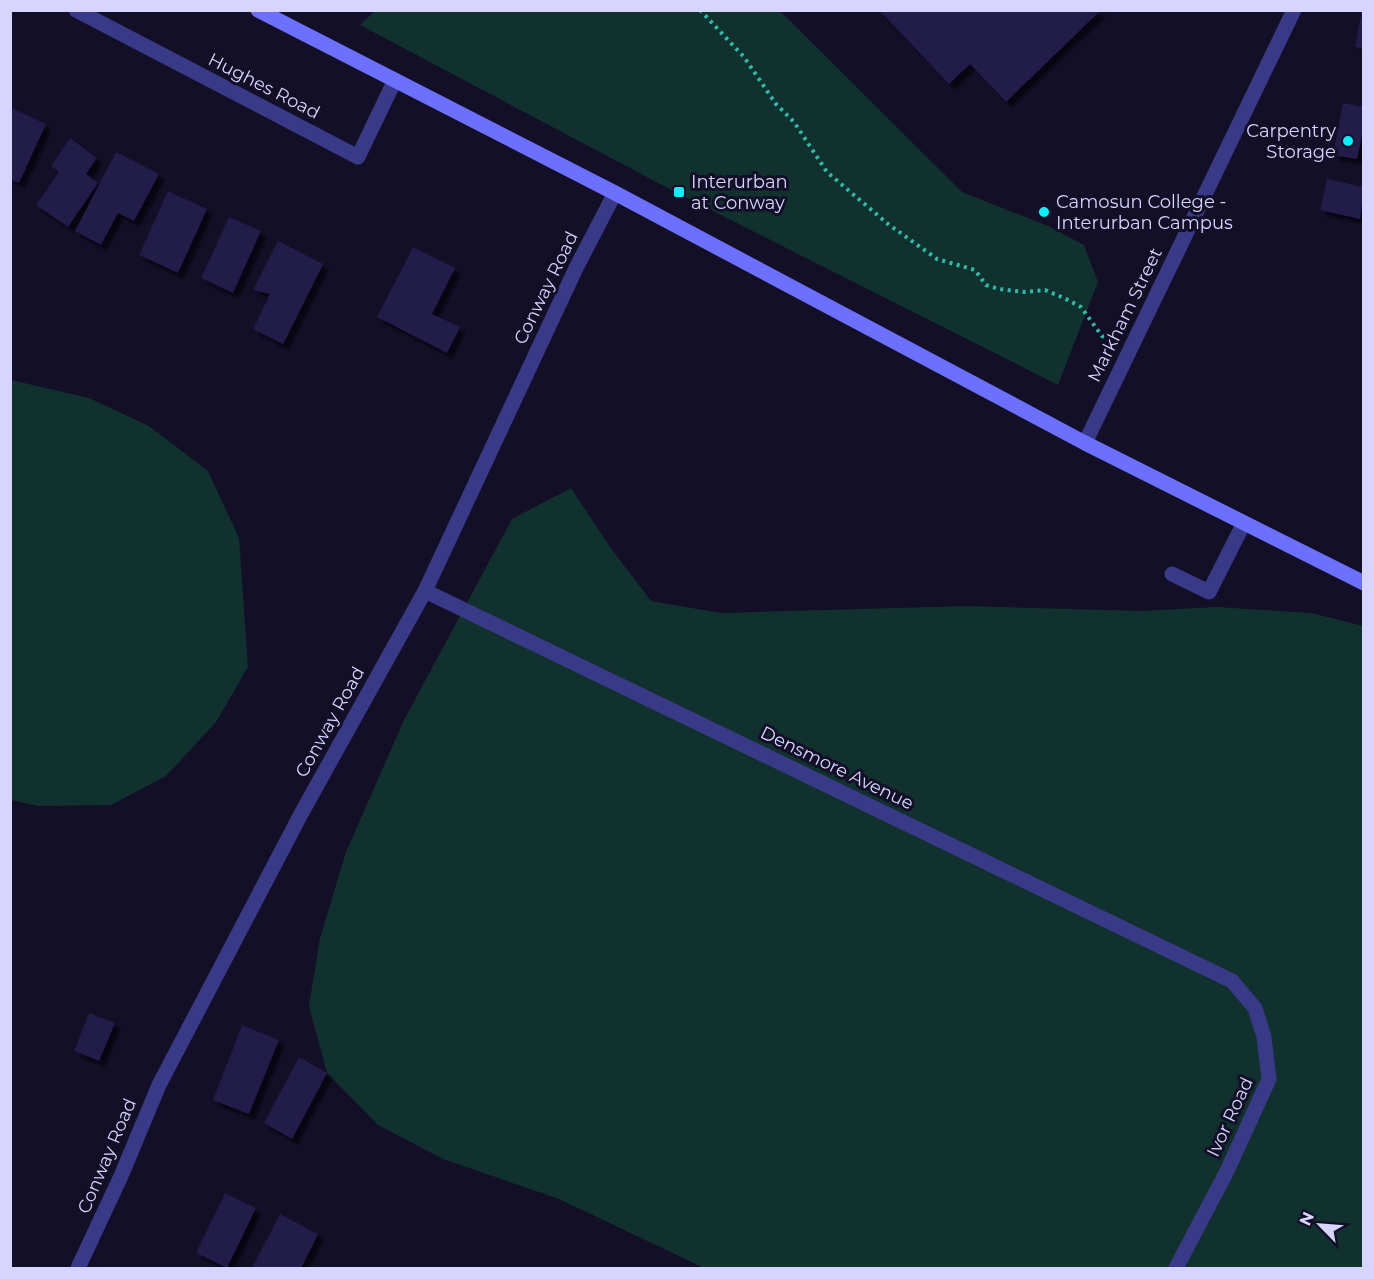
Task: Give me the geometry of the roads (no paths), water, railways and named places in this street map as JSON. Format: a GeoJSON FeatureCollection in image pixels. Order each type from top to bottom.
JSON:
{"type":"FeatureCollection","features":[{"type":"Feature","properties":{"kind":"main road"},"geometry":{"type":"LineString","coordinates":[[258,10],[615,193],[1085,442],[1364,583]]}},
{"type":"Feature","properties":{"kind":"street","name":"Hughes Road"},"geometry":{"type":"LineString","coordinates":[[76,10],[358,157],[395,80]]}},
{"type":"Feature","properties":{"kind":"street","name":"Markham Street"},"geometry":{"type":"LineString","coordinates":[[1085,442],[1294,10]]}},
{"type":"Feature","properties":{"kind":"street","name":"Conway Road"},"geometry":{"type":"LineString","coordinates":[[78,1269],[121,1176],[159,1085],[301,814],[425,591],[576,268],[615,193]]}},
{"type":"Feature","properties":{"kind":"street"},"geometry":{"type":"LineString","coordinates":[[1172,574],[1209,592],[1244,523]]}},
{"type":"Feature","properties":{"kind":"street","name":"Densmore Avenue"},"geometry":{"type":"LineString","coordinates":[[425,591],[1232,981]]}},
{"type":"Feature","properties":{"kind":"street","name":"Ivor Road"},"geometry":{"type":"LineString","coordinates":[[1176,1269],[1227,1171],[1269,1079],[1264,1037],[1256,1008],[1232,981]]}},
{"type":"Feature","properties":{"kind":"place","name":"Carpentry Storage"},"geometry":{"type":"Point","coordinates":[1348,141]}},
{"type":"Feature","properties":{"kind":"place","name":"Interurban at Conway"},"geometry":{"type":"Point","coordinates":[679,192]}},
{"type":"Feature","properties":{"kind":"place","name":"Camosun College - Interurban Campus"},"geometry":{"type":"Point","coordinates":[1044,212]}}]}
